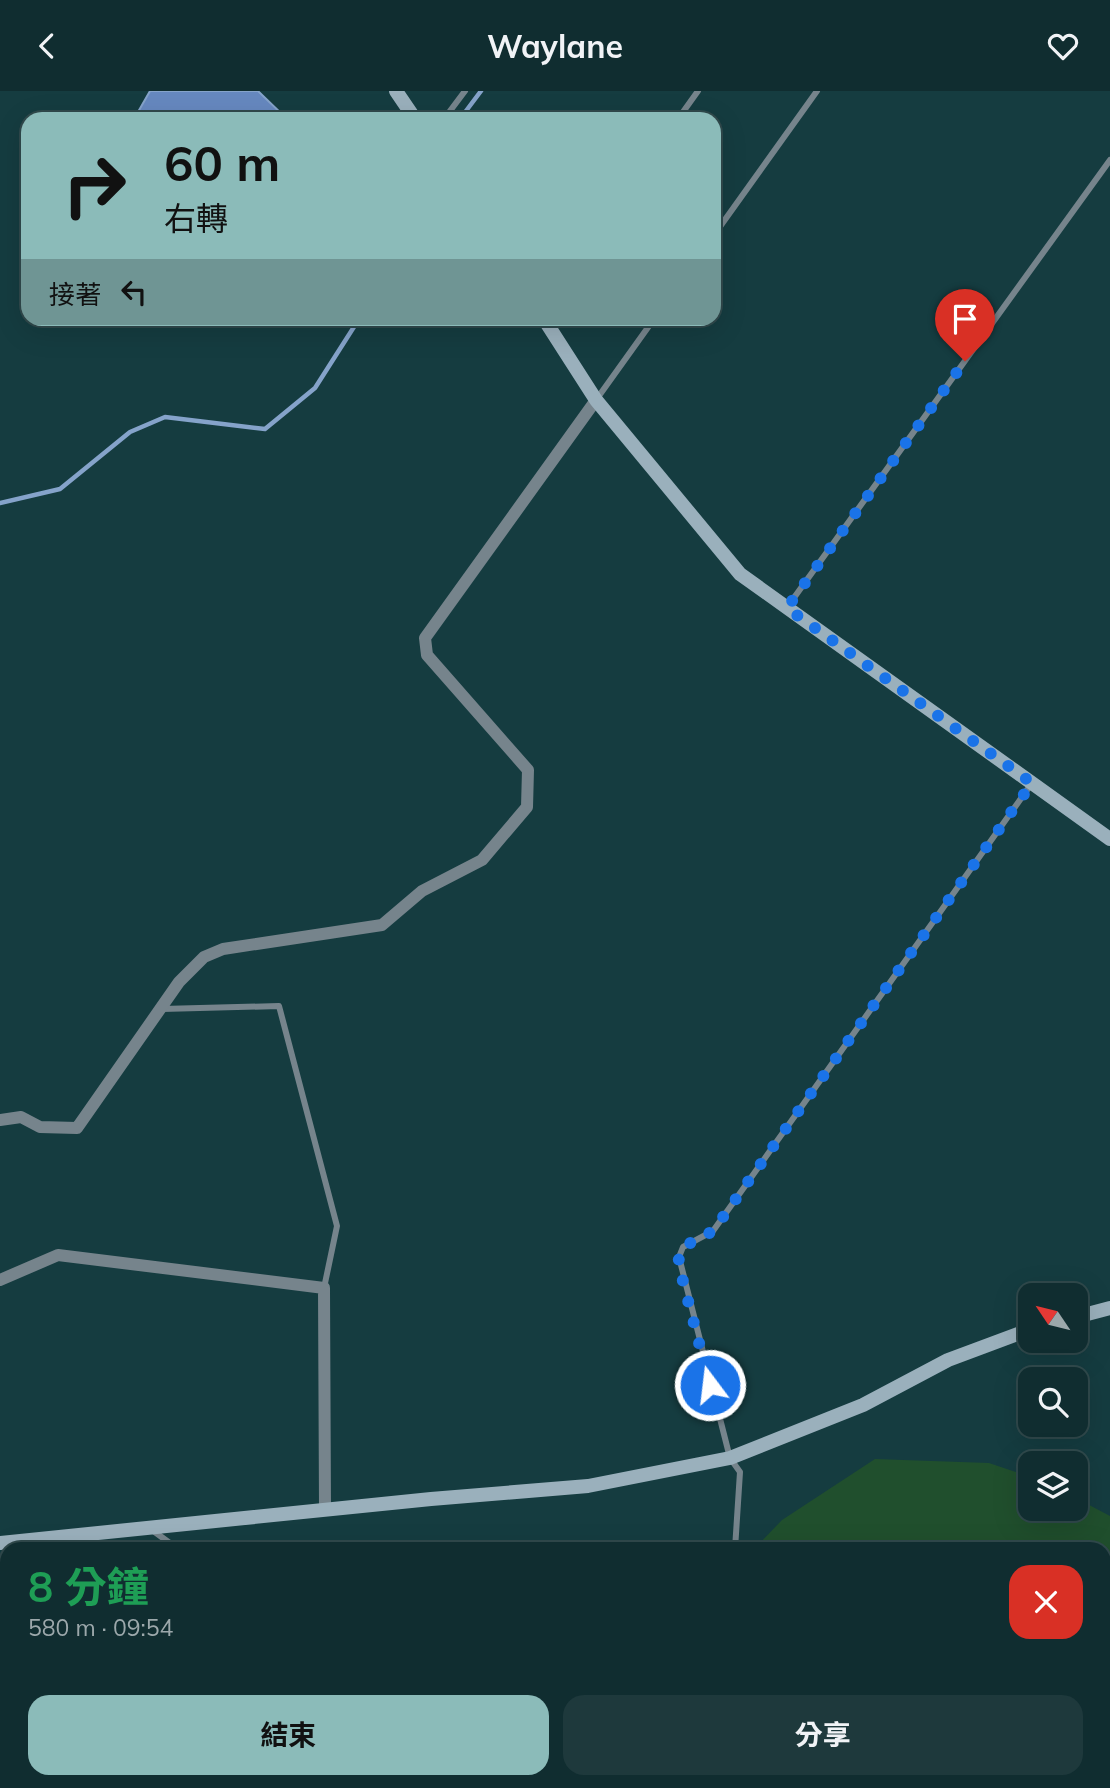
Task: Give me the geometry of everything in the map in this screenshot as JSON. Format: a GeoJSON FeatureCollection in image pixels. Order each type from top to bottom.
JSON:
{"type":"FeatureCollection","features":[{"type":"Feature","properties":{"kind":"street"},"geometry":{"type":"LineString","coordinates":[[396,91],[410,112]]}},
{"type":"Feature","properties":{"kind":"street"},"geometry":{"type":"LineString","coordinates":[[548,326],[596,400],[740,574],[1110,839]]}},
{"type":"Feature","properties":{"kind":"street"},"geometry":{"type":"LineString","coordinates":[[0,1120],[21,1117],[40,1127],[76,1128],[179,982],[204,957],[223,949],[382,925],[422,891],[482,860],[527,807],[528,771],[427,655],[425,638],[596,400]]}},
{"type":"Feature","properties":{"kind":"street"},"geometry":{"type":"LineString","coordinates":[[0,1280],[58,1255],[324,1288],[325,1509]]}},
{"type":"Feature","properties":{"kind":"street"},"geometry":{"type":"LineString","coordinates":[[1088,1314],[1110,1308]]}},
{"type":"Feature","properties":{"kind":"street"},"geometry":{"type":"LineString","coordinates":[[28,1542],[325,1509],[588,1486],[730,1458],[863,1405],[948,1360],[1018,1334]]}},
{"type":"Feature","properties":{"kind":"lane"},"geometry":{"type":"LineString","coordinates":[[449,112],[465,91]]}},
{"type":"Feature","properties":{"kind":"lane"},"geometry":{"type":"LineString","coordinates":[[683,112],[698,91]]}},
{"type":"Feature","properties":{"kind":"lane"},"geometry":{"type":"LineString","coordinates":[[721,225],[817,91]]}},
{"type":"Feature","properties":{"kind":"lane"},"geometry":{"type":"LineString","coordinates":[[787,608],[1110,160]]}},
{"type":"Feature","properties":{"kind":"lane"},"geometry":{"type":"LineString","coordinates":[[596,400],[649,326]]}},
{"type":"Feature","properties":{"kind":"lane"},"geometry":{"type":"LineString","coordinates":[[735,1542],[740,1472],[730,1458],[678,1262],[683,1247],[713,1231],[1032,783]]}},
{"type":"Feature","properties":{"kind":"lane"},"geometry":{"type":"LineString","coordinates":[[160,1009],[279,1006],[337,1226],[324,1288]]}},
{"type":"Feature","properties":{"kind":"lane"},"geometry":{"type":"LineString","coordinates":[[148,1527],[168,1542]]}},
{"type":"Feature","properties":{"kind":"green space"},"geometry":{"type":"Polygon","coordinates":[[[875,1459],[989,1463],[1018,1473],[1018,1521],[1088,1521],[1088,1504],[1110,1516],[1110,1542],[761,1542],[782,1520],[875,1459]]]}},
{"type":"Feature","properties":{"kind":"water"},"geometry":{"type":"Polygon","coordinates":[[[150,91],[258,91],[280,112],[138,112],[150,91]]]}},
{"type":"Feature","properties":{"kind":"waterway"},"geometry":{"type":"LineString","coordinates":[[465,112],[481,91]]}},
{"type":"Feature","properties":{"kind":"waterway"},"geometry":{"type":"LineString","coordinates":[[0,503],[60,489],[130,432],[165,417],[265,429],[315,388],[355,326]]}},
{"type":"Feature","properties":{"kind":"route"},"geometry":{"type":"LineString","coordinates":[[710,1385],[678,1262],[683,1247],[713,1231],[1032,783],[787,608],[965,361]]}}]}
